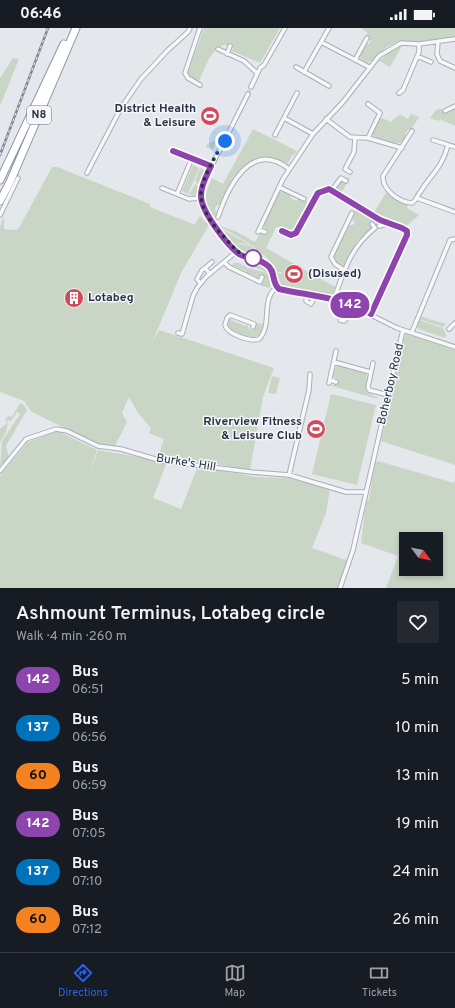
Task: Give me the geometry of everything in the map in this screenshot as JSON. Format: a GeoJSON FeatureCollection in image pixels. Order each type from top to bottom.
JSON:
{"type":"FeatureCollection","features":[{"type":"Feature","properties":{"kind":"highway","name":"N8"},"geometry":{"type":"LineString","coordinates":[[0,180],[71,28]]}},
{"type":"Feature","properties":{"kind":"highway","name":"N8"},"geometry":{"type":"LineString","coordinates":[[0,201],[10,182],[76,28]]}},
{"type":"Feature","properties":{"kind":"street"},"geometry":{"type":"LineString","coordinates":[[87,173],[121,108],[141,79],[168,50],[188,32],[190,28]]}},
{"type":"Feature","properties":{"kind":"street"},"geometry":{"type":"LineString","coordinates":[[200,28],[185,73],[188,78],[200,85]]}},
{"type":"Feature","properties":{"kind":"street"},"geometry":{"type":"LineString","coordinates":[[251,87],[257,73],[264,65],[285,28]]}},
{"type":"Feature","properties":{"kind":"street"},"geometry":{"type":"LineString","coordinates":[[304,72],[329,28]]}},
{"type":"Feature","properties":{"kind":"street"},"geometry":{"type":"LineString","coordinates":[[355,60],[366,40],[370,44]]}},
{"type":"Feature","properties":{"kind":"street"},"geometry":{"type":"LineString","coordinates":[[266,232],[259,231],[289,168],[312,134],[347,97],[379,56],[395,45],[406,42],[419,44],[455,40]]}},
{"type":"Feature","properties":{"kind":"street"},"geometry":{"type":"LineString","coordinates":[[438,41],[437,54],[440,61],[455,68]]}},
{"type":"Feature","properties":{"kind":"street"},"geometry":{"type":"LineString","coordinates":[[321,42],[369,68]]}},
{"type":"Feature","properties":{"kind":"street"},"geometry":{"type":"LineString","coordinates":[[399,93],[403,90],[417,56],[419,44]]}},
{"type":"Feature","properties":{"kind":"street"},"geometry":{"type":"LineString","coordinates":[[227,54],[230,46]]}},
{"type":"Feature","properties":{"kind":"street"},"geometry":{"type":"LineString","coordinates":[[218,49],[244,61],[257,73]]}},
{"type":"Feature","properties":{"kind":"street"},"geometry":{"type":"LineString","coordinates":[[417,56],[431,62]]}},
{"type":"Feature","properties":{"kind":"street"},"geometry":{"type":"LineString","coordinates":[[296,67],[318,78],[329,86]]}},
{"type":"Feature","properties":{"kind":"street"},"geometry":{"type":"LineString","coordinates":[[275,135],[297,93]]}},
{"type":"Feature","properties":{"kind":"street"},"geometry":{"type":"LineString","coordinates":[[230,132],[248,94]]}},
{"type":"Feature","properties":{"kind":"street"},"geometry":{"type":"LineString","coordinates":[[368,104],[380,113],[368,138]]}},
{"type":"Feature","properties":{"kind":"street"},"geometry":{"type":"LineString","coordinates":[[445,111],[455,106]]}},
{"type":"Feature","properties":{"kind":"street"},"geometry":{"type":"LineString","coordinates":[[284,118],[312,134]]}},
{"type":"Feature","properties":{"kind":"street"},"geometry":{"type":"LineString","coordinates":[[326,119],[333,126],[355,138],[368,138],[402,148]]}},
{"type":"Feature","properties":{"kind":"street"},"geometry":{"type":"LineString","coordinates":[[412,131],[384,176],[383,182],[385,188],[391,194],[408,203],[412,203],[417,198],[420,191],[438,169],[448,145]]}},
{"type":"Feature","properties":{"kind":"street"},"geometry":{"type":"LineString","coordinates":[[350,172],[345,169],[354,152],[355,138]]}},
{"type":"Feature","properties":{"kind":"street"},"geometry":{"type":"LineString","coordinates":[[226,139],[201,188],[201,198],[215,227],[236,252],[268,265],[274,274],[277,287]]}},
{"type":"Feature","properties":{"kind":"street"},"geometry":{"type":"LineString","coordinates":[[433,140],[455,147]]}},
{"type":"Feature","properties":{"kind":"street"},"geometry":{"type":"LineString","coordinates":[[173,151],[211,166]]}},
{"type":"Feature","properties":{"kind":"street"},"geometry":{"type":"LineString","coordinates":[[177,194],[192,158]]}},
{"type":"Feature","properties":{"kind":"street"},"geometry":{"type":"LineString","coordinates":[[218,217],[219,208],[237,177],[250,165],[264,159],[281,163],[289,168]]}},
{"type":"Feature","properties":{"kind":"street"},"geometry":{"type":"LineString","coordinates":[[0,215],[18,178]]}},
{"type":"Feature","properties":{"kind":"street"},"geometry":{"type":"LineString","coordinates":[[332,190],[341,178],[346,181]]}},
{"type":"Feature","properties":{"kind":"street"},"geometry":{"type":"LineString","coordinates":[[279,187],[304,199]]}},
{"type":"Feature","properties":{"kind":"street"},"geometry":{"type":"LineString","coordinates":[[162,188],[192,200],[201,198]]}},
{"type":"Feature","properties":{"kind":"street"},"geometry":{"type":"LineString","coordinates":[[282,231],[287,230],[291,235],[296,233],[318,193],[326,189],[332,190],[385,222],[407,231],[407,235],[371,314]]}},
{"type":"Feature","properties":{"kind":"street"},"geometry":{"type":"LineString","coordinates":[[293,200],[296,195]]}},
{"type":"Feature","properties":{"kind":"street"},"geometry":{"type":"LineString","coordinates":[[417,198],[455,212]]}},
{"type":"Feature","properties":{"kind":"street"},"geometry":{"type":"LineString","coordinates":[[344,270],[332,261],[330,257],[352,213]]}},
{"type":"Feature","properties":{"kind":"street"},"geometry":{"type":"LineString","coordinates":[[349,220],[354,223]]}},
{"type":"Feature","properties":{"kind":"street"},"geometry":{"type":"LineString","coordinates":[[379,226],[384,225],[385,222]]}},
{"type":"Feature","properties":{"kind":"street"},"geometry":{"type":"LineString","coordinates":[[334,300],[344,270],[359,242],[375,228],[372,224]]}},
{"type":"Feature","properties":{"kind":"street"},"geometry":{"type":"LineString","coordinates":[[412,332],[450,240],[455,239]]}},
{"type":"Feature","properties":{"kind":"street"},"geometry":{"type":"LineString","coordinates":[[178,333],[182,334],[192,296],[200,283],[236,252]]}},
{"type":"Feature","properties":{"kind":"street"},"geometry":{"type":"LineString","coordinates":[[200,283],[197,279],[202,270],[212,262]]}},
{"type":"Feature","properties":{"kind":"street"},"geometry":{"type":"LineString","coordinates":[[225,263],[229,267],[260,282],[262,277]]}},
{"type":"Feature","properties":{"kind":"street"},"geometry":{"type":"LineString","coordinates":[[205,268],[210,274]]}},
{"type":"Feature","properties":{"kind":"street"},"geometry":{"type":"LineString","coordinates":[[277,287],[283,290],[307,294],[351,305],[403,330]]}},
{"type":"Feature","properties":{"kind":"street"},"geometry":{"type":"LineString","coordinates":[[252,327],[254,324],[230,315],[227,318],[225,325],[230,332],[255,340],[261,337],[270,296],[277,287]]}},
{"type":"Feature","properties":{"kind":"street"},"geometry":{"type":"LineString","coordinates":[[307,294],[306,301],[311,304],[315,296]]}},
{"type":"Feature","properties":{"kind":"street"},"geometry":{"type":"LineString","coordinates":[[340,320],[344,322],[351,305]]}},
{"type":"Feature","properties":{"kind":"street"},"geometry":{"type":"LineString","coordinates":[[449,329],[455,323]]}},
{"type":"Feature","properties":{"kind":"street","name":"Boherboy Road"},"geometry":{"type":"LineString","coordinates":[[340,588],[353,553],[403,330],[455,347]]}},
{"type":"Feature","properties":{"kind":"street"},"geometry":{"type":"LineString","coordinates":[[336,351],[329,382],[336,382]]}},
{"type":"Feature","properties":{"kind":"street"},"geometry":{"type":"LineString","coordinates":[[334,362],[370,372]]}},
{"type":"Feature","properties":{"kind":"street"},"geometry":{"type":"LineString","coordinates":[[372,364],[369,390],[388,395]]}},
{"type":"Feature","properties":{"kind":"street"},"geometry":{"type":"LineString","coordinates":[[289,475],[309,390],[310,374]]}},
{"type":"Feature","properties":{"kind":"street","name":"Burke's Hill"},"geometry":{"type":"LineString","coordinates":[[0,471],[26,440],[56,429],[67,431],[98,446],[121,449],[162,461],[289,475],[346,492],[366,492]]}},
{"type":"Feature","properties":{"kind":"green space"},"geometry":{"type":"Polygon","coordinates":[[[204,28],[280,28],[260,63],[232,51],[233,47],[226,45],[221,46],[215,50],[207,62],[199,81],[189,77],[188,72],[204,28]]]}},
{"type":"Feature","properties":{"kind":"green space"},"geometry":{"type":"Polygon","coordinates":[[[361,28],[455,28],[455,37],[417,42],[399,41],[387,47],[371,61],[366,63],[359,57],[365,44],[369,44],[371,41],[368,39],[367,32],[361,28]]]}},
{"type":"Feature","properties":{"kind":"green space"},"geometry":{"type":"Polygon","coordinates":[[[402,46],[390,67],[379,61],[392,50],[402,46]]]}},
{"type":"Feature","properties":{"kind":"green space"},"geometry":{"type":"Polygon","coordinates":[[[13,58],[19,59],[0,106],[0,78],[13,58]]]}},
{"type":"Feature","properties":{"kind":"green space"},"geometry":{"type":"Polygon","coordinates":[[[455,108],[455,126],[440,119],[439,121],[430,118],[436,110],[440,109],[447,112],[455,108]]]}},
{"type":"Feature","properties":{"kind":"green space"},"geometry":{"type":"Polygon","coordinates":[[[400,114],[408,119],[411,114],[419,117],[411,130],[409,129],[405,134],[407,135],[403,142],[386,142],[373,136],[371,133],[378,120],[382,118],[391,122],[400,114]]]}},
{"type":"Feature","properties":{"kind":"green space"},"geometry":{"type":"Polygon","coordinates":[[[253,129],[297,151],[294,155],[292,155],[288,164],[275,158],[267,157],[250,161],[243,166],[227,188],[220,204],[216,206],[215,209],[217,213],[215,217],[212,218],[207,206],[206,194],[212,178],[223,184],[253,129]]]}},
{"type":"Feature","properties":{"kind":"green space"},"geometry":{"type":"Polygon","coordinates":[[[217,136],[222,139],[220,141],[218,138],[212,150],[206,147],[207,144],[215,140],[217,136]]]}},
{"type":"Feature","properties":{"kind":"green space"},"geometry":{"type":"Polygon","coordinates":[[[193,165],[199,168],[188,194],[182,191],[193,165]]]}},
{"type":"Feature","properties":{"kind":"green space"},"geometry":{"type":"Polygon","coordinates":[[[52,167],[57,167],[150,204],[150,207],[195,225],[200,216],[209,225],[181,273],[152,343],[159,330],[274,368],[263,397],[250,470],[159,454],[164,439],[149,433],[151,428],[138,413],[129,397],[122,413],[127,422],[115,446],[99,445],[32,412],[24,401],[0,392],[0,227],[4,215],[4,229],[16,230],[19,228],[52,167]]]}},
{"type":"Feature","properties":{"kind":"green space"},"geometry":{"type":"Polygon","coordinates":[[[200,168],[205,170],[198,185],[195,180],[200,168]]]}},
{"type":"Feature","properties":{"kind":"green space"},"geometry":{"type":"Polygon","coordinates":[[[348,177],[350,178],[341,193],[336,190],[341,182],[345,183],[348,177]]]}},
{"type":"Feature","properties":{"kind":"green space"},"geometry":{"type":"Polygon","coordinates":[[[195,184],[198,186],[197,194],[194,196],[189,194],[195,184]]]}},
{"type":"Feature","properties":{"kind":"green space"},"geometry":{"type":"Polygon","coordinates":[[[282,191],[290,194],[291,198],[296,201],[299,198],[310,204],[295,232],[292,233],[287,228],[282,229],[276,227],[266,248],[335,287],[332,295],[279,286],[276,272],[265,256],[258,250],[215,224],[235,231],[255,242],[260,233],[264,233],[265,230],[263,225],[279,192],[282,191]]]}},
{"type":"Feature","properties":{"kind":"green space"},"geometry":{"type":"Polygon","coordinates":[[[386,193],[408,205],[407,208],[419,215],[406,226],[374,212],[386,193]]]}},
{"type":"Feature","properties":{"kind":"green space"},"geometry":{"type":"Polygon","coordinates":[[[356,209],[379,221],[379,228],[378,229],[375,222],[370,225],[371,229],[357,241],[344,265],[341,266],[333,260],[333,255],[349,225],[353,225],[355,222],[352,220],[356,209]]]}},
{"type":"Feature","properties":{"kind":"green space"},"geometry":{"type":"Polygon","coordinates":[[[216,226],[250,245],[240,243],[234,245],[216,226]]]}},
{"type":"Feature","properties":{"kind":"green space"},"geometry":{"type":"Polygon","coordinates":[[[239,244],[251,246],[268,261],[259,258],[255,252],[250,251],[244,253],[235,245],[239,244]]]}},
{"type":"Feature","properties":{"kind":"green space"},"geometry":{"type":"Polygon","coordinates":[[[234,263],[238,263],[248,268],[268,274],[270,277],[270,288],[261,286],[264,277],[260,276],[256,279],[256,276],[250,274],[249,276],[245,274],[246,271],[232,265],[234,263]]]}},
{"type":"Feature","properties":{"kind":"green space"},"geometry":{"type":"Polygon","coordinates":[[[257,263],[266,267],[271,275],[272,282],[269,275],[264,271],[251,267],[257,263]]]}},
{"type":"Feature","properties":{"kind":"green space"},"geometry":{"type":"Polygon","coordinates":[[[340,291],[346,292],[371,307],[366,308],[343,298],[339,295],[340,291]]]}},
{"type":"Feature","properties":{"kind":"green space"},"geometry":{"type":"Polygon","coordinates":[[[420,316],[446,324],[443,327],[419,319],[420,316]]]}},
{"type":"Feature","properties":{"kind":"green space"},"geometry":{"type":"Polygon","coordinates":[[[230,317],[231,320],[246,326],[247,324],[249,329],[253,331],[256,323],[263,324],[260,334],[253,338],[235,332],[226,326],[230,317]]]}},
{"type":"Feature","properties":{"kind":"green space"},"geometry":{"type":"Polygon","coordinates":[[[419,320],[443,328],[446,335],[445,338],[419,329],[417,327],[419,320]]]}},
{"type":"Feature","properties":{"kind":"green space"},"geometry":{"type":"Polygon","coordinates":[[[409,333],[455,350],[455,465],[381,441],[405,334],[409,333]]]}},
{"type":"Feature","properties":{"kind":"green space"},"geometry":{"type":"Polygon","coordinates":[[[340,365],[367,373],[366,392],[379,398],[374,398],[332,386],[337,384],[338,381],[333,377],[336,367],[340,365]]]}},
{"type":"Feature","properties":{"kind":"green space"},"geometry":{"type":"Polygon","coordinates":[[[272,376],[280,378],[276,394],[268,393],[272,376]]]}},
{"type":"Feature","properties":{"kind":"green space"},"geometry":{"type":"Polygon","coordinates":[[[331,394],[376,405],[357,485],[312,474],[331,394]]]}},
{"type":"Feature","properties":{"kind":"green space"},"geometry":{"type":"Polygon","coordinates":[[[20,403],[24,405],[27,410],[6,446],[9,457],[0,467],[2,441],[20,414],[17,412],[11,421],[7,420],[7,423],[5,420],[8,416],[12,417],[20,403]]]}},
{"type":"Feature","properties":{"kind":"green space"},"geometry":{"type":"Polygon","coordinates":[[[7,423],[7,429],[0,443],[0,429],[7,423]]]}},
{"type":"Feature","properties":{"kind":"green space"},"geometry":{"type":"Polygon","coordinates":[[[57,431],[97,450],[87,481],[98,450],[167,462],[153,498],[181,509],[198,466],[256,477],[287,478],[330,489],[326,513],[312,548],[349,561],[339,588],[0,588],[0,476],[28,442],[57,431]]]}},
{"type":"Feature","properties":{"kind":"green space"},"geometry":{"type":"Polygon","coordinates":[[[378,461],[454,483],[455,479],[455,588],[386,588],[398,556],[361,543],[366,502],[369,499],[375,463],[378,461]]]}},
{"type":"Feature","properties":{"kind":"tunnel"},"geometry":{"type":"LineString","coordinates":[[248,94],[251,87]]}},
{"type":"Feature","properties":{"kind":"railway"},"geometry":{"type":"LineString","coordinates":[[0,155],[48,28]]}},
{"type":"Feature","properties":{"kind":"bus line","name":"142"},"geometry":{"type":"LineString","coordinates":[[173,151],[211,166],[201,188],[202,202],[210,219],[236,252],[268,265],[274,274],[275,284],[279,289],[329,298],[351,305],[371,314],[407,235],[407,231],[402,228],[380,220],[329,189],[318,193],[303,223],[296,233],[291,235],[282,231]]}},
{"type":"Feature","properties":{"kind":"place","name":"District Health & Leisure"},"geometry":{"type":"Point","coordinates":[210,116]}},
{"type":"Feature","properties":{"kind":"place","name":"(Disused)"},"geometry":{"type":"Point","coordinates":[294,274]}},
{"type":"Feature","properties":{"kind":"place","name":"Lotabeg"},"geometry":{"type":"Point","coordinates":[74,298]}},
{"type":"Feature","properties":{"kind":"place","name":"Riverview Fitness & Leisure Club"},"geometry":{"type":"Point","coordinates":[316,429]}},
{"type":"Feature","properties":{"kind":"route"},"geometry":{"type":"LineString","coordinates":[[225,141],[201,188],[201,198],[215,227],[236,252],[253,258]]}}]}
